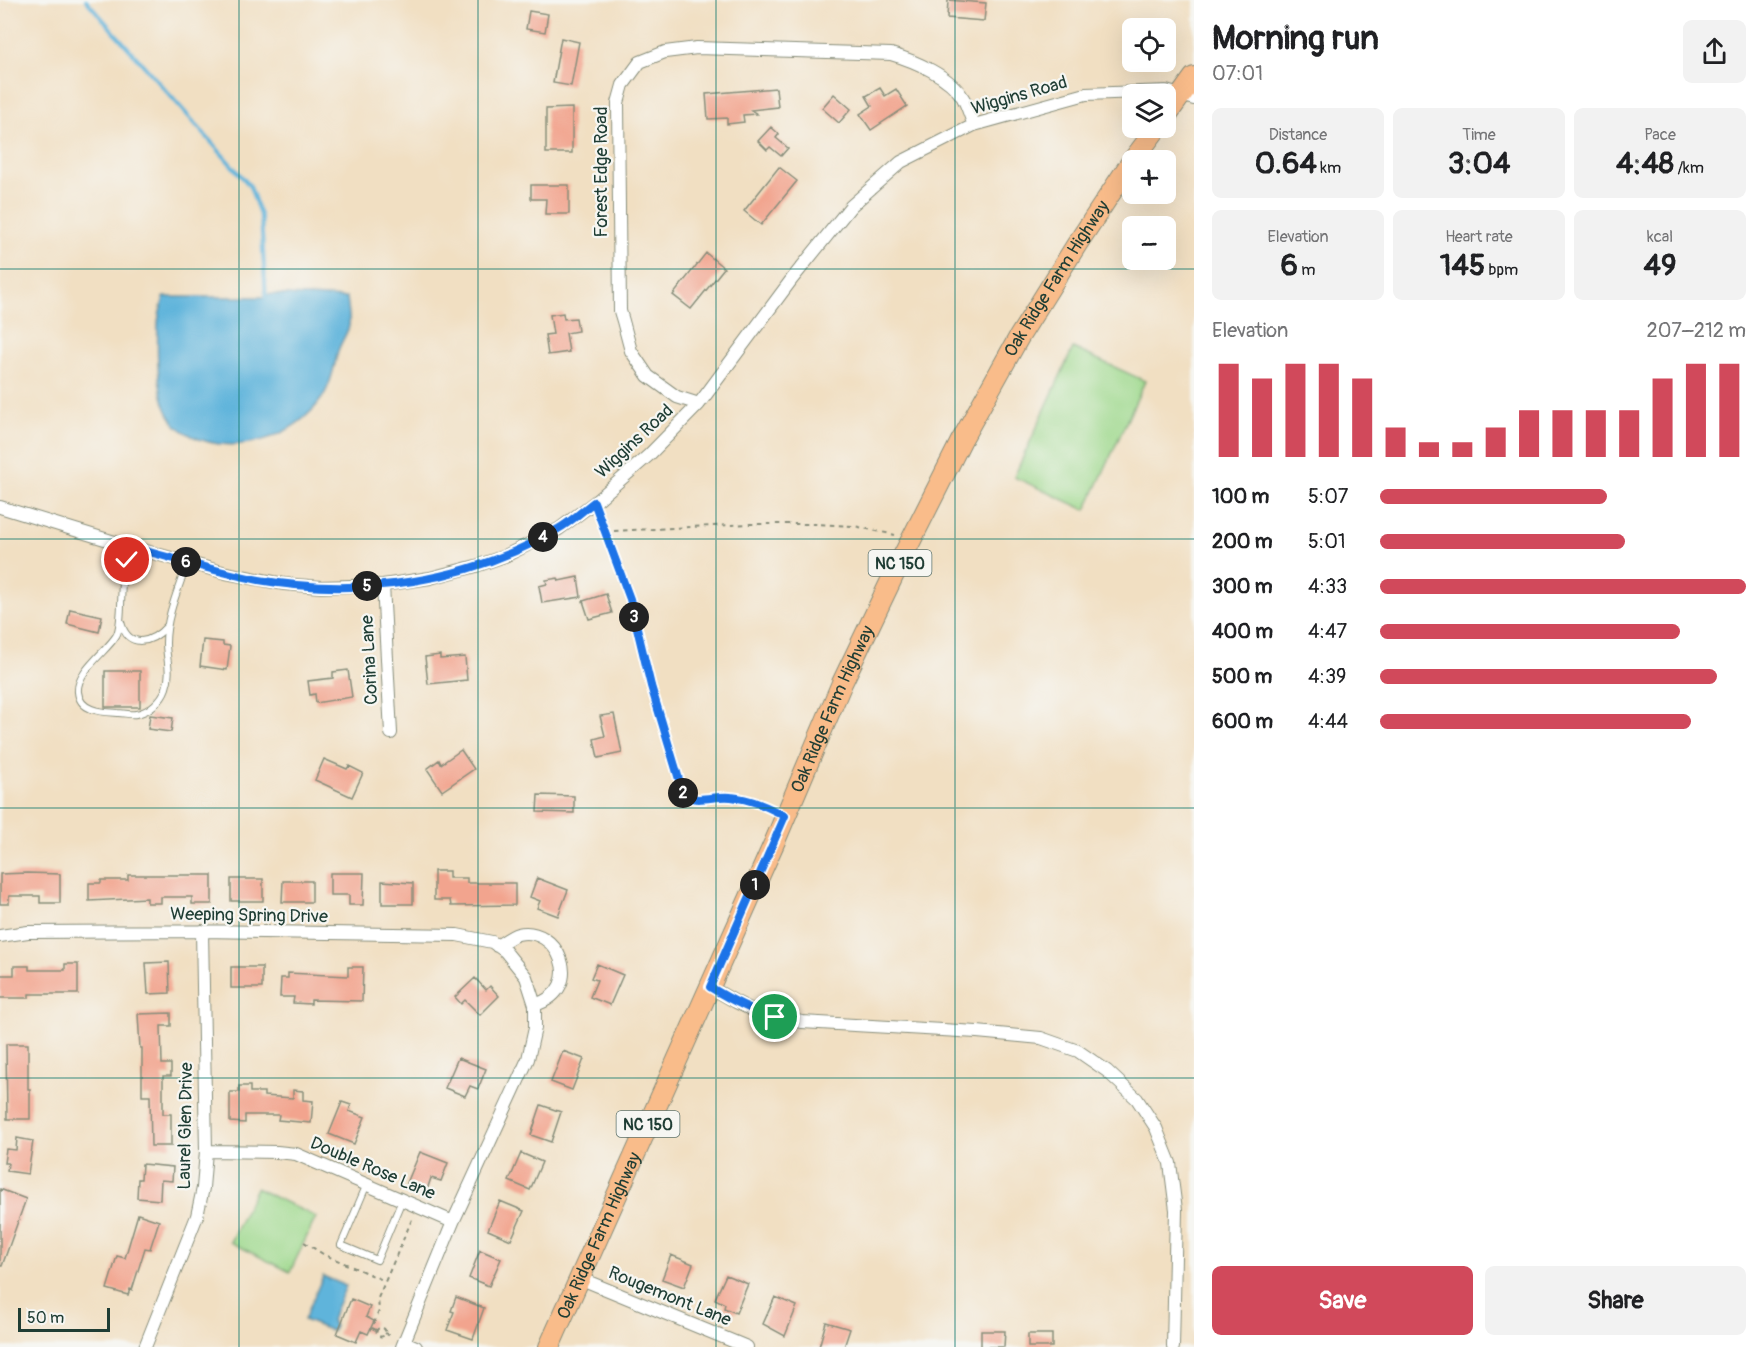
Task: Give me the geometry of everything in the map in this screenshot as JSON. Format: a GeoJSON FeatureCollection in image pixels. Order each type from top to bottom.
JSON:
{"type":"FeatureCollection","features":[{"type":"Feature","properties":{"kind":"main road"},"geometry":{"type":"LineString","coordinates":[[1176,107],[1188,96],[1194,77]]}},
{"type":"Feature","properties":{"kind":"main road","name":"Oak Ridge Farm Highway"},"geometry":{"type":"LineString","coordinates":[[549,1347],[710,987],[842,683],[913,538],[961,441],[1014,346],[1077,244],[1122,177]]}},
{"type":"Feature","properties":{"kind":"street","name":"Forest Edge Road"},"geometry":{"type":"LineString","coordinates":[[699,404],[677,397],[648,376],[631,351],[620,311],[618,103],[623,85],[640,62],[665,52],[697,48],[891,54],[912,60],[938,74],[962,96],[974,125]]}},
{"type":"Feature","properties":{"kind":"street","name":"Wiggins Road"},"geometry":{"type":"LineString","coordinates":[[0,507],[131,547],[237,575],[284,584],[330,587],[382,585],[453,573],[505,555],[559,529],[649,455],[699,404],[792,279],[851,206],[901,162],[974,125],[1086,94],[1166,91],[1188,96]]}},
{"type":"Feature","properties":{"kind":"street","name":"Corina Lane"},"geometry":{"type":"LineString","coordinates":[[382,585],[391,733]]}},
{"type":"Feature","properties":{"kind":"street","name":"Weeping Spring Drive"},"geometry":{"type":"LineString","coordinates":[[0,936],[28,932],[202,931],[457,935],[492,942],[505,951],[526,977],[535,1005],[535,1028],[528,1059],[453,1222],[407,1345]]}},
{"type":"Feature","properties":{"kind":"street","name":"Laurel Glen Drive"},"geometry":{"type":"LineString","coordinates":[[145,1347],[198,1216],[203,1188],[206,1151],[202,931]]}},
{"type":"Feature","properties":{"kind":"street"},"geometry":{"type":"LineString","coordinates":[[497,946],[516,934],[526,933],[538,935],[552,943],[561,958],[563,973],[561,985],[557,993],[547,1001],[535,1005]]}},
{"type":"Feature","properties":{"kind":"street"},"geometry":{"type":"LineString","coordinates":[[710,987],[758,1013],[802,1022],[1041,1038],[1078,1051],[1107,1071],[1137,1100],[1156,1128],[1170,1163],[1176,1210],[1173,1347]]}},
{"type":"Feature","properties":{"kind":"street","name":"Double Rose Lane"},"geometry":{"type":"LineString","coordinates":[[206,1151],[296,1154],[453,1222]]}},
{"type":"Feature","properties":{"kind":"street","name":"Rougemont Lane"},"geometry":{"type":"LineString","coordinates":[[579,1278],[747,1347]]}},
{"type":"Feature","properties":{"kind":"lane"},"geometry":{"type":"LineString","coordinates":[[594,502],[630,599],[651,686],[684,796],[692,800],[730,796],[756,802],[785,816]]}},
{"type":"Feature","properties":{"kind":"lane"},"geometry":{"type":"LineString","coordinates":[[131,547],[123,572],[120,604],[124,632],[128,637],[140,640],[156,637],[168,624]]}},
{"type":"Feature","properties":{"kind":"lane"},"geometry":{"type":"LineString","coordinates":[[121,621],[118,635],[92,664],[78,685],[78,694],[84,705],[94,711],[136,714],[152,708],[166,689],[170,668],[166,643],[168,624],[187,562]]}},
{"type":"Feature","properties":{"kind":"lane"},"geometry":{"type":"LineString","coordinates":[[367,1184],[342,1245],[377,1260],[402,1200]]}},
{"type":"Feature","properties":{"kind":"path"},"geometry":{"type":"LineString","coordinates":[[607,532],[750,524],[814,524],[854,526],[913,538]]}},
{"type":"Feature","properties":{"kind":"path"},"geometry":{"type":"LineString","coordinates":[[385,1334],[379,1336],[372,1328],[379,1311],[377,1301],[413,1217]]}},
{"type":"Feature","properties":{"kind":"path"},"geometry":{"type":"LineString","coordinates":[[304,1242],[323,1254],[385,1281]]}},
{"type":"Feature","properties":{"kind":"path"},"geometry":{"type":"LineString","coordinates":[[376,1330],[383,1328],[385,1334],[391,1337]]}},
{"type":"Feature","properties":{"kind":"green space"},"geometry":{"type":"Polygon","coordinates":[[[1073,348],[1145,381],[1086,510],[1014,477],[1073,348]]]}},
{"type":"Feature","properties":{"kind":"green space"},"geometry":{"type":"Polygon","coordinates":[[[256,1188],[316,1217],[290,1272],[230,1242],[256,1188]]]}},
{"type":"Feature","properties":{"kind":"water"},"geometry":{"type":"Polygon","coordinates":[[[267,294],[347,298],[349,326],[338,351],[325,393],[310,412],[296,424],[263,440],[227,445],[209,442],[189,434],[177,426],[171,418],[162,398],[158,359],[158,324],[164,297],[264,297],[267,294]]]}},
{"type":"Feature","properties":{"kind":"water"},"geometry":{"type":"Polygon","coordinates":[[[323,1276],[346,1286],[331,1320],[335,1326],[332,1331],[304,1320],[323,1276]]]}},
{"type":"Feature","properties":{"kind":"building"},"geometry":{"type":"Polygon","coordinates":[[[948,0],[986,3],[984,21],[947,18],[948,0]]]}},
{"type":"Feature","properties":{"kind":"building"},"geometry":{"type":"Polygon","coordinates":[[[529,11],[548,14],[545,32],[526,29],[529,11]]]}},
{"type":"Feature","properties":{"kind":"building"},"geometry":{"type":"Polygon","coordinates":[[[561,38],[579,42],[571,86],[553,83],[561,38]]]}},
{"type":"Feature","properties":{"kind":"building"},"geometry":{"type":"Polygon","coordinates":[[[776,88],[778,107],[751,110],[757,114],[743,115],[744,122],[727,124],[727,118],[708,119],[706,94],[776,88]]]}},
{"type":"Feature","properties":{"kind":"building"},"geometry":{"type":"Polygon","coordinates":[[[880,88],[885,96],[896,89],[907,106],[871,130],[860,114],[872,106],[866,96],[880,88]]]}},
{"type":"Feature","properties":{"kind":"building"},"geometry":{"type":"Polygon","coordinates":[[[834,94],[851,109],[839,123],[822,108],[834,94]]]}},
{"type":"Feature","properties":{"kind":"building"},"geometry":{"type":"Polygon","coordinates":[[[572,108],[572,153],[546,153],[546,109],[572,108]]]}},
{"type":"Feature","properties":{"kind":"building"},"geometry":{"type":"Polygon","coordinates":[[[771,127],[779,134],[776,138],[788,148],[781,156],[770,147],[767,150],[758,141],[771,127]]]}},
{"type":"Feature","properties":{"kind":"building"},"geometry":{"type":"Polygon","coordinates":[[[779,167],[797,181],[761,225],[744,211],[779,167]]]}},
{"type":"Feature","properties":{"kind":"building"},"geometry":{"type":"Polygon","coordinates":[[[531,185],[569,185],[569,214],[545,214],[546,199],[531,199],[531,185]]]}},
{"type":"Feature","properties":{"kind":"building"},"geometry":{"type":"Polygon","coordinates":[[[706,253],[724,268],[691,309],[673,295],[706,253]]]}},
{"type":"Feature","properties":{"kind":"building"},"geometry":{"type":"Polygon","coordinates":[[[563,313],[564,319],[576,318],[578,331],[566,333],[569,352],[548,355],[545,335],[553,334],[550,315],[563,313]]]}},
{"type":"Feature","properties":{"kind":"building"},"geometry":{"type":"Polygon","coordinates":[[[578,577],[581,597],[542,603],[539,586],[547,584],[546,580],[558,578],[559,581],[578,577]]]}},
{"type":"Feature","properties":{"kind":"building"},"geometry":{"type":"Polygon","coordinates":[[[606,594],[612,613],[589,619],[583,601],[606,594]]]}},
{"type":"Feature","properties":{"kind":"building"},"geometry":{"type":"Polygon","coordinates":[[[70,609],[102,616],[99,632],[67,624],[70,609]]]}},
{"type":"Feature","properties":{"kind":"building"},"geometry":{"type":"Polygon","coordinates":[[[203,640],[223,642],[223,645],[230,646],[227,670],[200,666],[203,640]]]}},
{"type":"Feature","properties":{"kind":"building"},"geometry":{"type":"Polygon","coordinates":[[[440,655],[440,659],[465,657],[467,680],[428,684],[425,657],[440,655]]]}},
{"type":"Feature","properties":{"kind":"building"},"geometry":{"type":"Polygon","coordinates":[[[348,670],[352,697],[316,703],[315,694],[310,695],[308,681],[333,678],[333,672],[348,670]]]}},
{"type":"Feature","properties":{"kind":"building"},"geometry":{"type":"Polygon","coordinates":[[[105,671],[140,671],[140,707],[105,707],[105,671]]]}},
{"type":"Feature","properties":{"kind":"building"},"geometry":{"type":"Polygon","coordinates":[[[614,714],[622,753],[598,758],[594,739],[605,736],[600,716],[614,714]]]}},
{"type":"Feature","properties":{"kind":"building"},"geometry":{"type":"Polygon","coordinates":[[[150,715],[173,718],[171,732],[148,729],[150,715]]]}},
{"type":"Feature","properties":{"kind":"building"},"geometry":{"type":"Polygon","coordinates":[[[461,750],[474,769],[442,791],[427,769],[439,760],[441,764],[461,750]]]}},
{"type":"Feature","properties":{"kind":"building"},"geometry":{"type":"Polygon","coordinates":[[[324,759],[347,769],[349,766],[363,773],[352,797],[315,780],[324,759]]]}},
{"type":"Feature","properties":{"kind":"building"},"geometry":{"type":"Polygon","coordinates":[[[538,795],[574,796],[574,813],[537,812],[538,795]]]}},
{"type":"Feature","properties":{"kind":"building"},"geometry":{"type":"Polygon","coordinates":[[[434,871],[449,871],[449,878],[467,878],[467,883],[515,883],[515,905],[451,906],[450,900],[434,900],[434,871]]]}},
{"type":"Feature","properties":{"kind":"building"},"geometry":{"type":"Polygon","coordinates":[[[330,873],[364,873],[363,905],[349,905],[349,895],[330,895],[330,873]]]}},
{"type":"Feature","properties":{"kind":"building"},"geometry":{"type":"Polygon","coordinates":[[[0,874],[60,874],[60,903],[40,903],[40,896],[9,896],[9,904],[0,904],[0,874]]]}},
{"type":"Feature","properties":{"kind":"building"},"geometry":{"type":"Polygon","coordinates":[[[128,875],[212,875],[212,904],[192,904],[192,897],[161,897],[161,903],[147,903],[147,898],[89,901],[89,883],[101,883],[101,880],[128,880],[128,875]]]}},
{"type":"Feature","properties":{"kind":"building"},"geometry":{"type":"Polygon","coordinates":[[[537,878],[568,890],[558,916],[537,908],[540,901],[530,897],[537,878]]]}},
{"type":"Feature","properties":{"kind":"building"},"geometry":{"type":"Polygon","coordinates":[[[231,879],[263,879],[263,901],[231,901],[231,879]]]}},
{"type":"Feature","properties":{"kind":"building"},"geometry":{"type":"Polygon","coordinates":[[[283,881],[312,881],[312,902],[282,902],[283,881]]]}},
{"type":"Feature","properties":{"kind":"building"},"geometry":{"type":"Polygon","coordinates":[[[382,881],[413,883],[413,904],[382,904],[382,881]]]}},
{"type":"Feature","properties":{"kind":"building"},"geometry":{"type":"Polygon","coordinates":[[[169,962],[170,993],[148,994],[146,963],[169,962]]]}},
{"type":"Feature","properties":{"kind":"building"},"geometry":{"type":"Polygon","coordinates":[[[65,964],[78,964],[78,994],[29,994],[29,998],[0,998],[0,975],[14,975],[14,966],[29,966],[29,970],[65,970],[65,964]]]}},
{"type":"Feature","properties":{"kind":"building"},"geometry":{"type":"Polygon","coordinates":[[[597,964],[623,975],[610,1005],[590,997],[597,980],[591,978],[597,964]]]}},
{"type":"Feature","properties":{"kind":"building"},"geometry":{"type":"Polygon","coordinates":[[[231,967],[262,967],[262,988],[231,988],[231,967]]]}},
{"type":"Feature","properties":{"kind":"building"},"geometry":{"type":"Polygon","coordinates":[[[348,967],[363,967],[362,1001],[311,1000],[311,1004],[293,1003],[294,997],[280,997],[281,978],[288,978],[288,973],[348,976],[348,967]]]}},
{"type":"Feature","properties":{"kind":"building"},"geometry":{"type":"Polygon","coordinates":[[[475,978],[486,990],[490,986],[499,996],[480,1015],[465,1000],[461,1004],[455,997],[475,978]]]}},
{"type":"Feature","properties":{"kind":"building"},"geometry":{"type":"Polygon","coordinates":[[[171,1013],[171,1026],[161,1026],[162,1064],[171,1064],[171,1076],[163,1076],[163,1114],[171,1114],[171,1146],[151,1146],[150,1096],[142,1096],[142,1048],[140,1048],[138,1014],[171,1013]]]}},
{"type":"Feature","properties":{"kind":"building"},"geometry":{"type":"Polygon","coordinates":[[[6,1044],[28,1044],[30,1119],[7,1119],[6,1044]]]}},
{"type":"Feature","properties":{"kind":"building"},"geometry":{"type":"Polygon","coordinates":[[[563,1051],[584,1059],[572,1090],[551,1082],[563,1051]]]}},
{"type":"Feature","properties":{"kind":"building"},"geometry":{"type":"Polygon","coordinates":[[[458,1058],[486,1069],[478,1089],[470,1086],[465,1096],[445,1088],[458,1058]]]}},
{"type":"Feature","properties":{"kind":"building"},"geometry":{"type":"Polygon","coordinates":[[[239,1086],[250,1086],[250,1092],[264,1092],[264,1096],[293,1098],[293,1090],[303,1091],[303,1100],[313,1101],[311,1123],[278,1120],[279,1115],[245,1115],[245,1123],[230,1122],[230,1092],[239,1092],[239,1086]]]}},
{"type":"Feature","properties":{"kind":"building"},"geometry":{"type":"Polygon","coordinates":[[[342,1102],[351,1105],[349,1111],[365,1117],[354,1144],[329,1134],[342,1102]]]}},
{"type":"Feature","properties":{"kind":"building"},"geometry":{"type":"Polygon","coordinates":[[[541,1105],[561,1112],[551,1142],[531,1135],[541,1105]]]}},
{"type":"Feature","properties":{"kind":"building"},"geometry":{"type":"Polygon","coordinates":[[[17,1138],[33,1141],[28,1174],[7,1171],[8,1163],[4,1163],[6,1149],[16,1150],[17,1138]]]}},
{"type":"Feature","properties":{"kind":"building"},"geometry":{"type":"Polygon","coordinates":[[[420,1152],[448,1163],[441,1181],[431,1178],[427,1190],[407,1183],[420,1152]]]}},
{"type":"Feature","properties":{"kind":"building"},"geometry":{"type":"Polygon","coordinates":[[[521,1153],[542,1162],[530,1190],[509,1181],[521,1153]]]}},
{"type":"Feature","properties":{"kind":"building"},"geometry":{"type":"Polygon","coordinates":[[[142,1164],[173,1167],[172,1181],[161,1180],[160,1200],[137,1198],[142,1164]]]}},
{"type":"Feature","properties":{"kind":"building"},"geometry":{"type":"Polygon","coordinates":[[[0,1189],[26,1199],[2,1266],[0,1266],[0,1189]]]}},
{"type":"Feature","properties":{"kind":"building"},"geometry":{"type":"Polygon","coordinates":[[[500,1201],[524,1211],[511,1240],[488,1230],[500,1201]]]}},
{"type":"Feature","properties":{"kind":"building"},"geometry":{"type":"Polygon","coordinates":[[[138,1214],[159,1221],[150,1249],[145,1248],[132,1290],[130,1289],[128,1295],[107,1289],[117,1256],[125,1258],[138,1214]]]}},
{"type":"Feature","properties":{"kind":"building"},"geometry":{"type":"Polygon","coordinates":[[[480,1250],[501,1259],[489,1286],[469,1278],[480,1250]]]}},
{"type":"Feature","properties":{"kind":"building"},"geometry":{"type":"Polygon","coordinates":[[[671,1255],[693,1264],[684,1287],[662,1279],[671,1255]]]}},
{"type":"Feature","properties":{"kind":"building"},"geometry":{"type":"Polygon","coordinates":[[[726,1275],[748,1284],[736,1313],[724,1308],[725,1304],[715,1299],[726,1275]]]}},
{"type":"Feature","properties":{"kind":"building"},"geometry":{"type":"Polygon","coordinates":[[[456,1297],[484,1308],[473,1339],[447,1330],[454,1312],[451,1311],[456,1297]]]}},
{"type":"Feature","properties":{"kind":"building"},"geometry":{"type":"Polygon","coordinates":[[[775,1297],[797,1306],[785,1336],[763,1324],[775,1297]]]}},
{"type":"Feature","properties":{"kind":"building"},"geometry":{"type":"Polygon","coordinates":[[[351,1299],[370,1307],[366,1317],[374,1321],[368,1334],[361,1331],[356,1342],[337,1334],[351,1299]]]}},
{"type":"Feature","properties":{"kind":"building"},"geometry":{"type":"Polygon","coordinates":[[[826,1322],[850,1329],[844,1347],[819,1347],[826,1322]]]}},
{"type":"Feature","properties":{"kind":"building"},"geometry":{"type":"Polygon","coordinates":[[[981,1331],[1005,1331],[1004,1347],[981,1347],[981,1331]]]}},
{"type":"Feature","properties":{"kind":"building"},"geometry":{"type":"Polygon","coordinates":[[[1028,1334],[1052,1334],[1052,1347],[1028,1347],[1028,1334]]]}},
{"type":"Feature","properties":{"kind":"waterway"},"geometry":{"type":"LineString","coordinates":[[86,0],[250,186],[261,218],[266,298]]}},
{"type":"Feature","properties":{"kind":"route"},"geometry":{"type":"LineString","coordinates":[[127,560],[131,547],[226,573],[284,584],[357,587],[382,585],[453,573],[505,555],[559,529],[594,502],[630,599],[651,686],[684,796],[692,800],[730,796],[756,802],[785,816],[710,987],[758,1013],[775,1017]]}}]}
